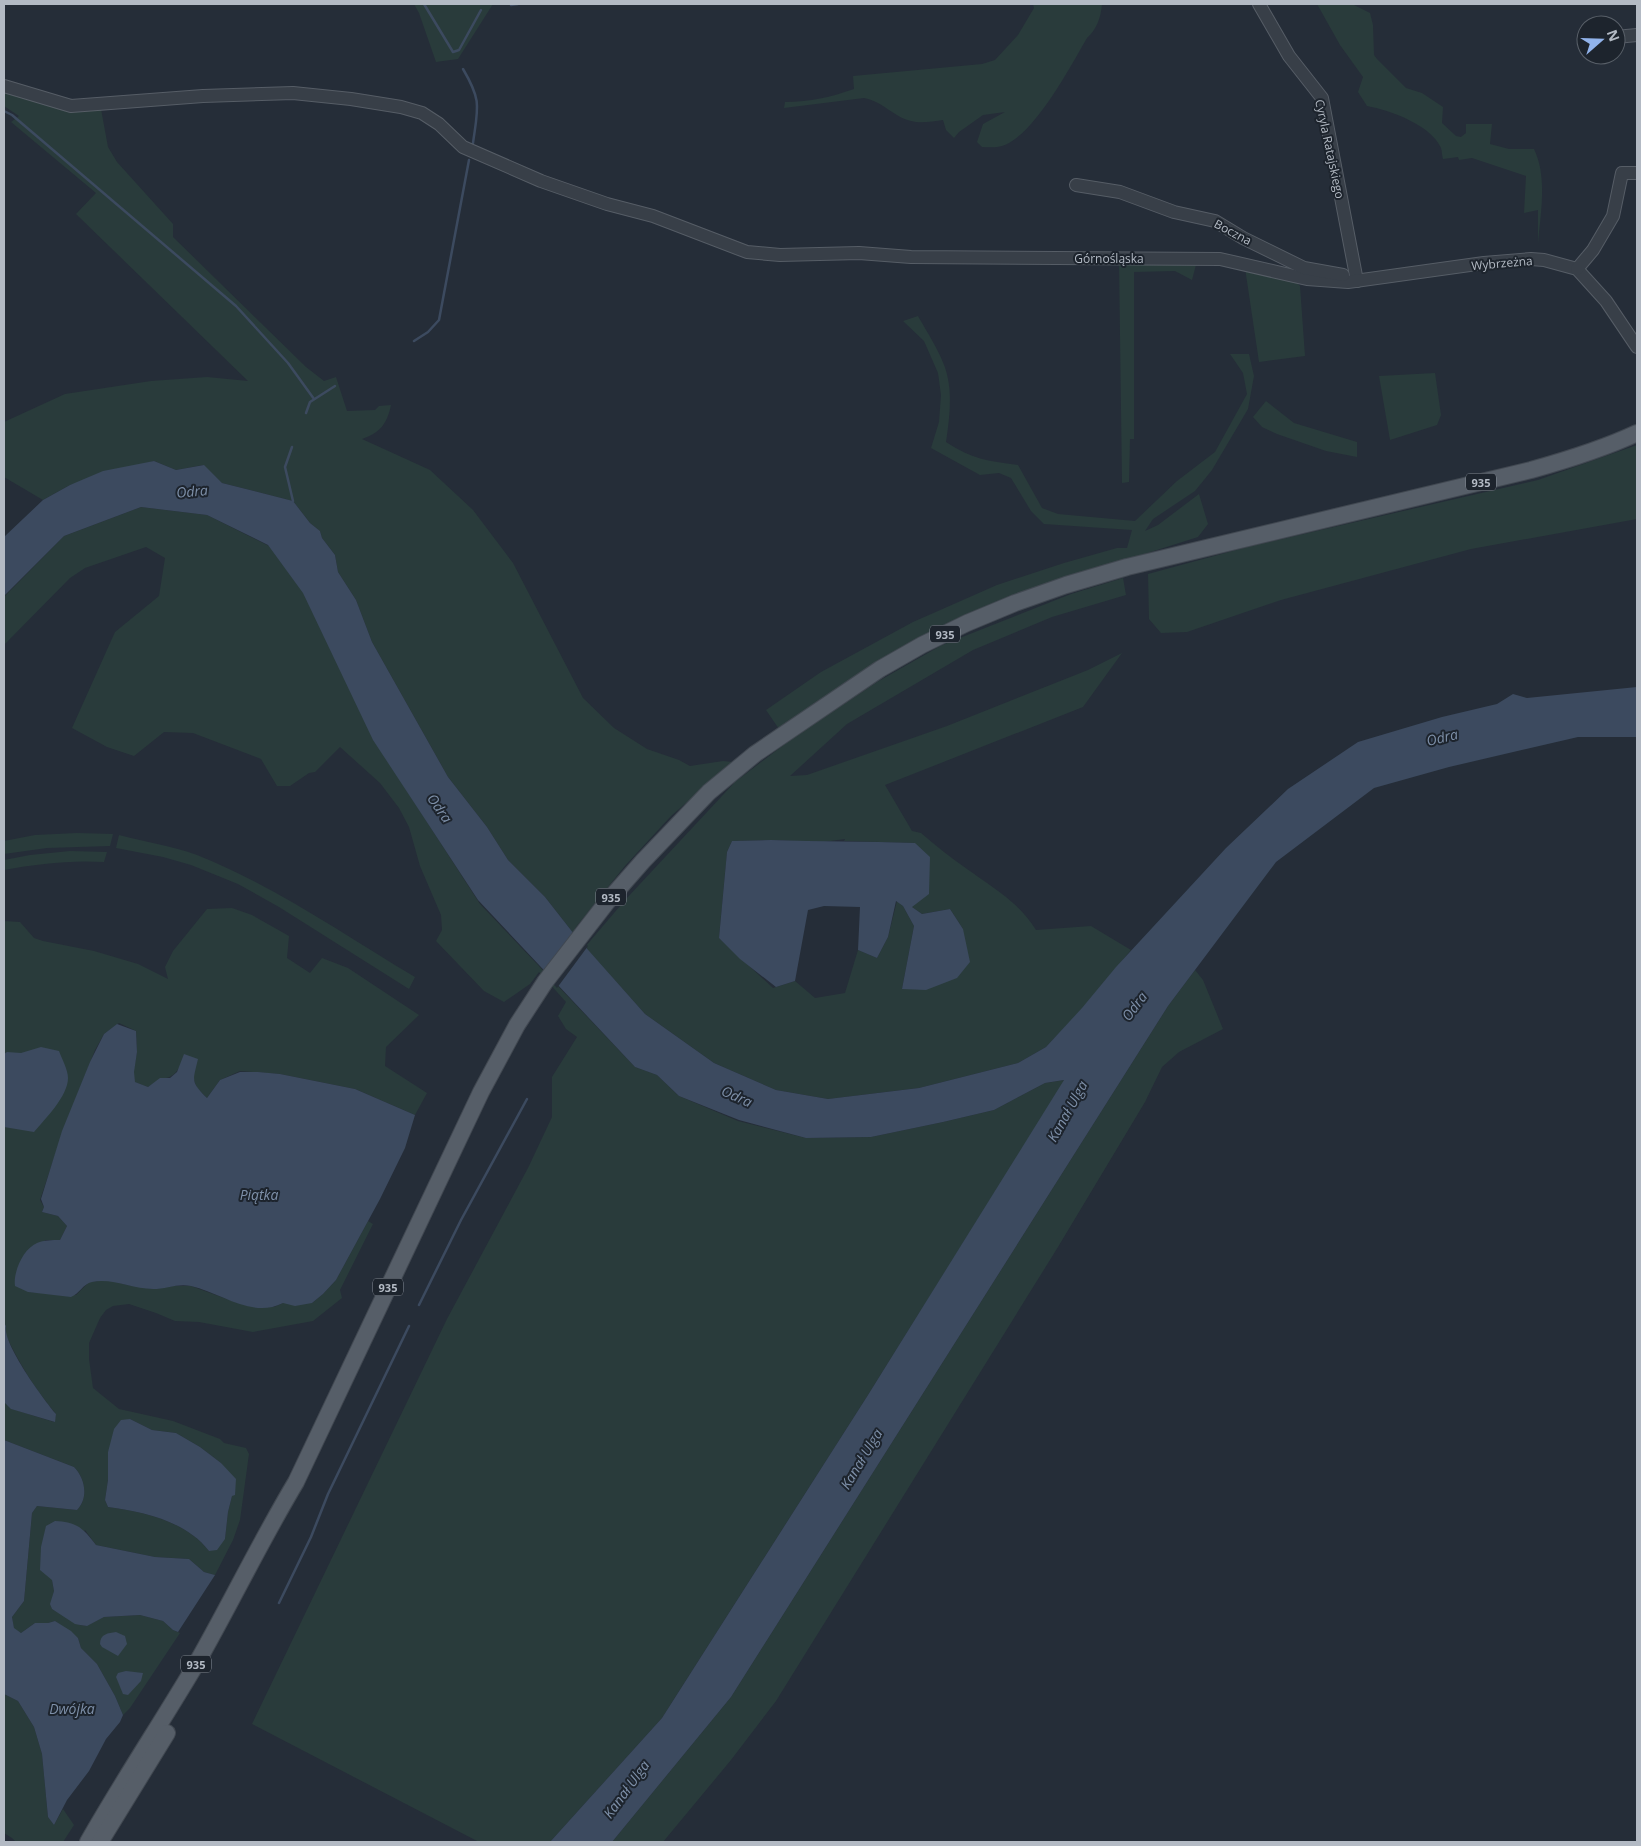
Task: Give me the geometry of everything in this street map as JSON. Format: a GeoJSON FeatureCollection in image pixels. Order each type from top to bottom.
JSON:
{"type":"FeatureCollection","features":[{"type":"Feature","properties":{"kind":"main road","name":"935"},"geometry":{"type":"LineString","coordinates":[[88,1842],[195,1665],[296,1482],[481,1092],[517,1025],[545,982],[607,902],[709,792],[781,735],[880,668],[967,623],[1016,604],[1066,585],[1127,567],[1531,470],[1576,457],[1616,443],[1637,433]]}},
{"type":"Feature","properties":{"kind":"main road","name":"935"},"geometry":{"type":"LineString","coordinates":[[100,1842],[185,1704],[226,1633],[283,1520],[296,1482]]}},
{"type":"Feature","properties":{"kind":"main road"},"geometry":{"type":"LineString","coordinates":[[84,1842],[98,1826]]}},
{"type":"Feature","properties":{"kind":"street","name":"Cyryla Ratajskiego"},"geometry":{"type":"LineString","coordinates":[[1259,4],[1289,56],[1322,98],[1357,281]]}},
{"type":"Feature","properties":{"kind":"street","name":"Górnośląska"},"geometry":{"type":"LineString","coordinates":[[4,86],[71,106],[203,96],[293,94],[352,99],[401,107],[422,113],[433,120],[463,147],[540,181],[607,204],[653,216],[747,252],[780,255],[859,253],[911,257],[1220,259],[1307,279],[1357,281]]}},
{"type":"Feature","properties":{"kind":"street"},"geometry":{"type":"LineString","coordinates":[[1637,173],[1622,173],[1613,216],[1593,250],[1577,270],[1606,301],[1637,347]]}},
{"type":"Feature","properties":{"kind":"street","name":"Boczna"},"geometry":{"type":"LineString","coordinates":[[1076,185],[1120,192],[1174,212],[1215,221],[1243,238],[1304,268],[1346,276],[1357,281]]}},
{"type":"Feature","properties":{"kind":"street","name":"Wybrzeżna"},"geometry":{"type":"LineString","coordinates":[[1357,281],[1484,263],[1531,259],[1544,260],[1577,270]]}},
{"type":"Feature","properties":{"kind":"shaded area"},"geometry":{"type":"Polygon","coordinates":[[[414,4],[493,4],[458,59],[436,62],[414,4]]]}},
{"type":"Feature","properties":{"kind":"shaded area"},"geometry":{"type":"Polygon","coordinates":[[[1033,4],[1102,4],[1096,27],[1087,38],[1050,99],[1026,129],[1014,140],[1002,146],[982,147],[977,142],[983,124],[1005,112],[983,115],[959,132],[954,138],[946,130],[943,120],[911,121],[877,102],[864,98],[784,108],[785,102],[820,98],[854,89],[853,76],[982,64],[995,60],[1018,35],[1034,8],[1033,4]]]}},
{"type":"Feature","properties":{"kind":"shaded area"},"geometry":{"type":"Polygon","coordinates":[[[1317,4],[1352,4],[1370,13],[1373,25],[1374,55],[1406,88],[1422,93],[1443,107],[1442,123],[1456,136],[1461,137],[1466,133],[1466,124],[1492,124],[1490,144],[1509,149],[1534,149],[1541,172],[1542,184],[1538,245],[1538,210],[1524,213],[1526,176],[1472,158],[1459,160],[1458,157],[1443,159],[1441,148],[1428,132],[1398,115],[1367,106],[1358,92],[1363,77],[1340,45],[1317,4]]]}},
{"type":"Feature","properties":{"kind":"shaded area"},"geometry":{"type":"Polygon","coordinates":[[[4,86],[101,109],[108,147],[117,162],[173,224],[173,237],[306,367],[324,381],[336,377],[347,411],[375,410],[379,406],[391,405],[382,427],[374,434],[362,439],[430,470],[473,510],[513,563],[583,698],[614,728],[647,749],[679,760],[690,766],[723,761],[733,762],[671,816],[624,867],[576,927],[574,934],[545,897],[508,860],[487,827],[448,777],[372,642],[356,600],[338,572],[335,555],[322,538],[320,531],[310,523],[293,501],[222,483],[203,465],[176,470],[154,461],[70,485],[43,500],[4,477],[4,422],[65,394],[151,381],[207,377],[248,381],[76,214],[96,193],[11,122],[19,116],[4,106],[4,86]]]}},
{"type":"Feature","properties":{"kind":"shaded area"},"geometry":{"type":"Polygon","coordinates":[[[1119,261],[1197,261],[1192,280],[1175,271],[1134,272],[1134,439],[1130,439],[1129,482],[1122,483],[1119,261]]]}},
{"type":"Feature","properties":{"kind":"shaded area"},"geometry":{"type":"Polygon","coordinates":[[[1245,268],[1293,279],[1300,286],[1305,356],[1259,362],[1245,268]]]}},
{"type":"Feature","properties":{"kind":"shaded area"},"geometry":{"type":"Polygon","coordinates":[[[918,316],[940,355],[948,379],[950,402],[946,442],[980,458],[1018,465],[1042,508],[1058,514],[1135,521],[1177,481],[1215,452],[1247,394],[1243,373],[1230,354],[1249,354],[1254,376],[1248,409],[1212,470],[1195,491],[1153,519],[1145,531],[1158,525],[1199,494],[1208,524],[1198,537],[1009,597],[779,729],[766,710],[821,672],[913,622],[997,585],[1064,563],[1117,548],[1127,548],[1132,530],[1044,524],[1031,511],[1011,478],[999,473],[980,475],[931,448],[939,422],[941,395],[938,373],[924,341],[903,321],[918,316]]]}},
{"type":"Feature","properties":{"kind":"shaded area"},"geometry":{"type":"Polygon","coordinates":[[[1435,373],[1441,415],[1437,425],[1390,440],[1379,376],[1435,373]]]}},
{"type":"Feature","properties":{"kind":"shaded area"},"geometry":{"type":"Polygon","coordinates":[[[1266,401],[1294,423],[1357,442],[1357,457],[1326,451],[1262,427],[1253,417],[1266,401]]]}},
{"type":"Feature","properties":{"kind":"shaded area"},"geometry":{"type":"Polygon","coordinates":[[[1637,445],[1637,519],[1471,549],[1281,600],[1187,632],[1161,633],[1149,619],[1148,574],[1251,546],[1538,480],[1637,445]]]}},
{"type":"Feature","properties":{"kind":"shaded area"},"geometry":{"type":"Polygon","coordinates":[[[141,507],[207,515],[269,546],[305,594],[405,788],[480,904],[635,1067],[657,1075],[679,1096],[738,1121],[806,1138],[871,1137],[994,1110],[1045,1083],[1065,1080],[868,1395],[662,1718],[550,1842],[479,1842],[252,1724],[447,1319],[528,1168],[552,1117],[552,1077],[577,1037],[566,1029],[558,1016],[566,1002],[539,972],[530,984],[504,1002],[484,991],[436,941],[442,930],[441,915],[420,866],[409,827],[399,808],[380,783],[340,747],[315,772],[309,773],[290,786],[277,786],[261,759],[193,733],[164,732],[134,756],[107,747],[72,728],[115,632],[159,596],[165,558],[146,547],[85,568],[70,578],[4,645],[4,597],[64,536],[141,507]]]}},
{"type":"Feature","properties":{"kind":"shaded area"},"geometry":{"type":"Polygon","coordinates":[[[1123,578],[1126,595],[1052,617],[973,650],[847,724],[790,776],[807,775],[947,726],[1088,670],[1122,653],[1083,707],[885,785],[912,831],[921,833],[949,856],[1005,896],[1022,912],[1036,930],[1091,926],[1131,950],[1082,1009],[1046,1047],[1018,1063],[919,1088],[828,1099],[776,1090],[714,1063],[645,1014],[585,947],[626,899],[735,782],[790,740],[877,682],[942,645],[1071,594],[1123,578]],[[845,839],[823,842],[732,841],[727,852],[719,938],[773,988],[795,981],[815,998],[845,993],[858,950],[877,958],[888,937],[897,901],[903,906],[914,926],[902,989],[963,929],[950,909],[922,914],[912,907],[915,843],[844,841],[845,839]]]}},
{"type":"Feature","properties":{"kind":"shaded area"},"geometry":{"type":"Polygon","coordinates":[[[113,834],[110,846],[47,848],[4,854],[4,841],[35,835],[113,834]]]}},
{"type":"Feature","properties":{"kind":"shaded area"},"geometry":{"type":"Polygon","coordinates":[[[119,835],[197,855],[254,881],[415,977],[409,989],[279,907],[238,884],[191,865],[163,857],[116,848],[119,835]]]}},
{"type":"Feature","properties":{"kind":"shaded area"},"geometry":{"type":"Polygon","coordinates":[[[70,851],[107,852],[104,862],[53,863],[4,870],[4,860],[70,851]]]}},
{"type":"Feature","properties":{"kind":"shaded area"},"geometry":{"type":"Polygon","coordinates":[[[232,908],[252,915],[289,936],[287,958],[310,973],[322,958],[348,968],[419,1015],[386,1047],[385,1066],[427,1093],[415,1115],[355,1089],[280,1074],[240,1071],[220,1080],[207,1098],[197,1088],[184,1055],[181,1064],[170,1077],[148,1087],[134,1082],[137,1052],[136,1031],[119,1023],[104,1034],[95,1050],[63,1131],[40,1200],[44,1207],[42,1212],[58,1216],[67,1226],[60,1240],[45,1240],[28,1292],[76,1295],[89,1282],[109,1280],[154,1289],[172,1286],[191,1286],[235,1302],[274,1307],[283,1303],[312,1303],[336,1280],[368,1221],[373,1224],[340,1290],[342,1298],[313,1321],[253,1332],[199,1322],[175,1321],[129,1304],[113,1306],[106,1310],[100,1318],[89,1343],[93,1388],[119,1409],[173,1421],[220,1439],[224,1443],[246,1448],[249,1454],[240,1520],[233,1540],[215,1575],[204,1572],[189,1559],[155,1557],[96,1545],[85,1530],[52,1580],[54,1591],[51,1604],[52,1609],[80,1625],[86,1626],[104,1617],[140,1615],[163,1621],[173,1630],[180,1633],[130,1708],[123,1715],[115,1696],[97,1664],[81,1648],[78,1638],[55,1621],[35,1623],[21,1633],[14,1629],[12,1617],[24,1601],[32,1513],[37,1506],[77,1510],[83,1500],[84,1488],[81,1477],[74,1467],[4,1440],[4,1402],[12,1409],[54,1422],[56,1414],[27,1375],[4,1331],[4,921],[20,922],[34,938],[94,951],[138,964],[168,979],[165,967],[173,951],[207,909],[232,908]],[[130,1419],[108,1452],[108,1480],[105,1500],[108,1507],[150,1515],[176,1525],[189,1532],[209,1551],[225,1539],[232,1496],[221,1463],[200,1447],[176,1433],[152,1430],[130,1419]]]}},
{"type":"Feature","properties":{"kind":"shaded area"},"geometry":{"type":"Polygon","coordinates":[[[1195,970],[1203,980],[1223,1029],[1179,1052],[1162,1067],[1145,1102],[1058,1247],[776,1701],[731,1760],[663,1842],[612,1842],[731,1697],[1168,1006],[1195,970]]]}},
{"type":"Feature","properties":{"kind":"shaded area"},"geometry":{"type":"Polygon","coordinates":[[[4,1694],[18,1701],[34,1727],[42,1754],[48,1817],[54,1825],[63,1809],[74,1825],[63,1842],[16,1842],[4,1833],[4,1694]]]}},
{"type":"Feature","properties":{"kind":"water"},"geometry":{"type":"Polygon","coordinates":[[[154,461],[176,470],[204,465],[222,483],[293,501],[310,523],[320,531],[322,538],[335,555],[338,572],[356,600],[372,642],[448,777],[487,827],[508,860],[545,897],[574,934],[645,1014],[714,1063],[776,1090],[828,1099],[919,1088],[1018,1063],[1046,1047],[1116,967],[1226,848],[1288,789],[1358,742],[1442,717],[1497,704],[1513,694],[1527,698],[1637,687],[1637,737],[1578,737],[1449,767],[1374,788],[1276,862],[1168,1006],[731,1697],[612,1842],[550,1842],[662,1718],[868,1395],[1064,1080],[1045,1083],[994,1110],[943,1122],[871,1137],[806,1138],[739,1120],[679,1096],[657,1075],[635,1067],[478,900],[373,740],[303,593],[268,545],[207,515],[141,507],[64,536],[4,596],[4,537],[43,500],[70,485],[103,471],[154,461]]]}},
{"type":"Feature","properties":{"kind":"water"},"geometry":{"type":"Polygon","coordinates":[[[732,841],[915,843],[930,857],[929,894],[912,907],[922,914],[950,909],[963,929],[970,962],[957,978],[926,990],[902,989],[914,926],[903,906],[896,901],[888,937],[877,958],[858,950],[860,907],[824,906],[808,910],[795,981],[776,987],[740,959],[719,938],[727,852],[732,841]]]}},
{"type":"Feature","properties":{"kind":"water","name":"Piątka"},"geometry":{"type":"Polygon","coordinates":[[[117,1024],[136,1031],[135,1082],[148,1087],[160,1078],[170,1078],[177,1072],[184,1054],[198,1059],[194,1080],[195,1084],[207,1098],[220,1080],[240,1072],[258,1072],[280,1074],[355,1089],[415,1115],[405,1148],[336,1280],[312,1303],[295,1306],[283,1303],[260,1308],[237,1303],[203,1289],[186,1285],[153,1289],[100,1281],[89,1283],[71,1297],[28,1292],[15,1286],[17,1268],[27,1250],[40,1242],[60,1240],[67,1226],[58,1216],[42,1212],[44,1207],[41,1199],[62,1131],[90,1062],[104,1034],[117,1024]]]}},
{"type":"Feature","properties":{"kind":"water"},"geometry":{"type":"Polygon","coordinates":[[[41,1047],[59,1051],[68,1075],[64,1092],[55,1107],[34,1132],[4,1127],[4,1054],[7,1052],[21,1053],[41,1047]]]}},
{"type":"Feature","properties":{"kind":"water"},"geometry":{"type":"Polygon","coordinates":[[[4,1323],[10,1345],[34,1384],[56,1414],[55,1422],[11,1409],[4,1402],[4,1323]]]}},
{"type":"Feature","properties":{"kind":"water"},"geometry":{"type":"Polygon","coordinates":[[[130,1419],[152,1430],[176,1433],[200,1447],[221,1463],[236,1479],[235,1495],[232,1496],[228,1512],[225,1539],[217,1550],[209,1551],[189,1532],[176,1525],[150,1515],[108,1507],[105,1500],[108,1480],[108,1452],[114,1429],[121,1420],[130,1419]]]}},
{"type":"Feature","properties":{"kind":"water","name":"Dwójka"},"geometry":{"type":"Polygon","coordinates":[[[4,1440],[74,1467],[81,1477],[84,1488],[83,1500],[77,1510],[37,1506],[32,1513],[24,1601],[12,1617],[14,1628],[21,1633],[35,1623],[55,1621],[71,1631],[78,1638],[81,1648],[97,1664],[115,1696],[123,1715],[120,1722],[106,1739],[89,1771],[67,1800],[54,1825],[48,1817],[42,1754],[34,1727],[18,1701],[4,1694],[4,1440]]]}},
{"type":"Feature","properties":{"kind":"water"},"geometry":{"type":"Polygon","coordinates":[[[55,1521],[79,1527],[96,1545],[155,1557],[189,1559],[204,1572],[215,1575],[178,1632],[163,1621],[140,1615],[104,1617],[87,1626],[75,1624],[52,1609],[50,1604],[54,1591],[52,1580],[40,1570],[41,1547],[46,1526],[55,1521]]]}},
{"type":"Feature","properties":{"kind":"water"},"geometry":{"type":"Polygon","coordinates":[[[116,1632],[125,1636],[127,1644],[118,1656],[100,1644],[103,1636],[116,1632]]]}},
{"type":"Feature","properties":{"kind":"water"},"geometry":{"type":"Polygon","coordinates":[[[126,1671],[143,1673],[141,1681],[128,1695],[123,1694],[116,1677],[118,1673],[126,1671]]]}},
{"type":"Feature","properties":{"kind":"pier"},"geometry":{"type":"Polygon","coordinates":[[[576,933],[588,946],[557,988],[546,976],[576,933]]]}},
{"type":"Feature","properties":{"kind":"waterway"},"geometry":{"type":"LineString","coordinates":[[424,4],[453,52],[459,50],[481,10]]}},
{"type":"Feature","properties":{"kind":"waterway"},"geometry":{"type":"LineString","coordinates":[[511,5],[518,4]]}},
{"type":"Feature","properties":{"kind":"waterway"},"geometry":{"type":"LineString","coordinates":[[463,69],[473,89],[477,104],[473,143]]}},
{"type":"Feature","properties":{"kind":"waterway"},"geometry":{"type":"LineString","coordinates":[[4,111],[12,115],[236,306],[288,363],[314,399]]}},
{"type":"Feature","properties":{"kind":"waterway"},"geometry":{"type":"LineString","coordinates":[[414,341],[428,332],[439,320],[469,160]]}},
{"type":"Feature","properties":{"kind":"waterway"},"geometry":{"type":"LineString","coordinates":[[306,413],[310,402],[335,386]]}},
{"type":"Feature","properties":{"kind":"waterway"},"geometry":{"type":"LineString","coordinates":[[292,447],[285,467],[293,501]]}},
{"type":"Feature","properties":{"kind":"waterway"},"geometry":{"type":"LineString","coordinates":[[419,1305],[461,1220],[527,1099]]}},
{"type":"Feature","properties":{"kind":"waterway"},"geometry":{"type":"LineString","coordinates":[[279,1603],[311,1537],[328,1494],[409,1326]]}},
{"type":"Feature","properties":{"kind":"water label","name":"Odra"},"geometry":{"type":"Point","coordinates":[192,491]}},
{"type":"Feature","properties":{"kind":"water label","name":"Odra"},"geometry":{"type":"Point","coordinates":[1442,737]}},
{"type":"Feature","properties":{"kind":"water label","name":"Odra"},"geometry":{"type":"Point","coordinates":[440,808]}},
{"type":"Feature","properties":{"kind":"water label","name":"Odra"},"geometry":{"type":"Point","coordinates":[1134,1006]}},
{"type":"Feature","properties":{"kind":"water label","name":"Odra"},"geometry":{"type":"Point","coordinates":[737,1096]}},
{"type":"Feature","properties":{"kind":"water label","name":"Kanał Ulga"},"geometry":{"type":"Point","coordinates":[1067,1111]}},
{"type":"Feature","properties":{"kind":"water label","name":"Kanał Ulga"},"geometry":{"type":"Point","coordinates":[861,1459]}},
{"type":"Feature","properties":{"kind":"water label","name":"Kanał Ulga"},"geometry":{"type":"Point","coordinates":[626,1789]}}]}
